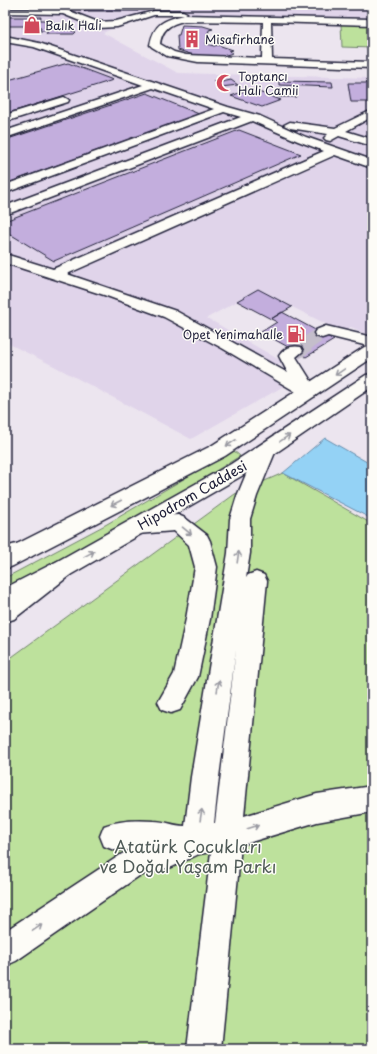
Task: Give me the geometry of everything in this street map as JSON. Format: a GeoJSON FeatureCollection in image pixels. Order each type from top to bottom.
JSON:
{"type":"FeatureCollection","features":[{"type":"Feature","properties":{"kind":"main road","name":"Hipodrom Caddesi"},"geometry":{"type":"LineString","coordinates":[[11,556],[218,451],[372,350]]}},
{"type":"Feature","properties":{"kind":"main road","name":"Hipodrom Caddesi"},"geometry":{"type":"LineString","coordinates":[[5,599],[62,569],[238,469],[372,379]]}},
{"type":"Feature","properties":{"kind":"main road"},"geometry":{"type":"LineString","coordinates":[[5,612],[62,569]]}},
{"type":"Feature","properties":{"kind":"street"},"geometry":{"type":"LineString","coordinates":[[47,5],[92,24],[104,25],[117,24],[154,13],[372,22]]}},
{"type":"Feature","properties":{"kind":"street"},"geometry":{"type":"LineString","coordinates":[[5,11],[65,12]]}},
{"type":"Feature","properties":{"kind":"street"},"geometry":{"type":"LineString","coordinates":[[372,17],[294,12],[264,17],[184,18],[165,23],[156,34],[155,45],[166,53],[181,57],[267,62],[372,64]]}},
{"type":"Feature","properties":{"kind":"street"},"geometry":{"type":"LineString","coordinates":[[264,17],[267,62]]}},
{"type":"Feature","properties":{"kind":"street"},"geometry":{"type":"LineString","coordinates":[[8,41],[36,45],[252,117],[270,122],[337,132],[372,143]]}},
{"type":"Feature","properties":{"kind":"street"},"geometry":{"type":"LineString","coordinates":[[18,51],[36,45]]}},
{"type":"Feature","properties":{"kind":"street"},"geometry":{"type":"LineString","coordinates":[[118,83],[133,78]]}},
{"type":"Feature","properties":{"kind":"street"},"geometry":{"type":"LineString","coordinates":[[5,135],[153,85]]}},
{"type":"Feature","properties":{"kind":"street"},"geometry":{"type":"LineString","coordinates":[[5,119],[73,97]]}},
{"type":"Feature","properties":{"kind":"street"},"geometry":{"type":"LineString","coordinates":[[5,189],[224,108]]}},
{"type":"Feature","properties":{"kind":"street"},"geometry":{"type":"LineString","coordinates":[[54,274],[327,148],[337,132],[372,113]]}},
{"type":"Feature","properties":{"kind":"street"},"geometry":{"type":"LineString","coordinates":[[5,212],[252,117],[327,148],[372,164]]}},
{"type":"Feature","properties":{"kind":"street"},"geometry":{"type":"LineString","coordinates":[[361,118],[372,123]]}},
{"type":"Feature","properties":{"kind":"street"},"geometry":{"type":"LineString","coordinates":[[5,258],[170,314],[228,345],[309,392]]}},
{"type":"Feature","properties":{"kind":"street"},"geometry":{"type":"LineString","coordinates":[[322,333],[326,331],[372,342]]}},
{"type":"Feature","properties":{"kind":"street"},"geometry":{"type":"LineString","coordinates":[[296,351],[287,356],[309,392]]}},
{"type":"Feature","properties":{"kind":"street"},"geometry":{"type":"LineString","coordinates":[[197,840],[238,553],[240,519],[247,496],[266,450]]}},
{"type":"Feature","properties":{"kind":"street"},"geometry":{"type":"LineString","coordinates":[[137,526],[178,523],[199,541],[206,567],[198,619],[186,677],[171,702]]}},
{"type":"Feature","properties":{"kind":"street"},"geometry":{"type":"LineString","coordinates":[[204,1049],[256,582]]}},
{"type":"Feature","properties":{"kind":"street"},"geometry":{"type":"LineString","coordinates":[[114,836],[155,835],[175,840],[197,840],[228,835],[317,808],[372,799]]}},
{"type":"Feature","properties":{"kind":"street"},"geometry":{"type":"LineString","coordinates":[[5,950],[132,864],[172,852],[197,840]]}},
{"type":"Feature","properties":{"kind":"shaded area"},"geometry":{"type":"Polygon","coordinates":[[[33,5],[372,5],[372,18],[157,15],[120,25],[103,33],[178,73],[372,78],[372,332],[368,335],[351,327],[342,332],[258,290],[207,318],[283,362],[264,375],[284,386],[191,439],[54,366],[5,342],[5,12],[39,10],[33,5]]]}},
{"type":"Feature","properties":{"kind":"green space"},"geometry":{"type":"Polygon","coordinates":[[[341,24],[372,25],[372,48],[342,47],[341,24]]]}},
{"type":"Feature","properties":{"kind":"green space"},"geometry":{"type":"Polygon","coordinates":[[[233,450],[240,456],[188,488],[5,590],[5,578],[107,524],[233,450]]]}},
{"type":"Feature","properties":{"kind":"green space","name":"Atatürk Çocukları ve Doğal Yaşam Parkı"},"geometry":{"type":"Polygon","coordinates":[[[283,473],[372,524],[372,1049],[5,1049],[5,662],[235,494],[283,473]]]}},
{"type":"Feature","properties":{"kind":"water"},"geometry":{"type":"Polygon","coordinates":[[[325,438],[372,465],[372,519],[283,473],[325,438]]]}},
{"type":"Feature","properties":{"kind":"building"},"geometry":{"type":"Polygon","coordinates":[[[86,5],[148,5],[147,9],[139,8],[138,11],[84,11],[86,5]]]}},
{"type":"Feature","properties":{"kind":"building"},"geometry":{"type":"Polygon","coordinates":[[[328,5],[372,5],[372,8],[328,7],[328,5]]]}},
{"type":"Feature","properties":{"kind":"building","name":"Balık Hali"},"geometry":{"type":"Polygon","coordinates":[[[5,17],[41,17],[40,20],[49,20],[47,22],[54,22],[53,24],[60,25],[59,27],[76,32],[74,34],[46,34],[48,31],[40,31],[41,28],[34,28],[35,26],[5,26],[5,17]]]}},
{"type":"Feature","properties":{"kind":"building","name":"Misafirhane"},"geometry":{"type":"Polygon","coordinates":[[[182,25],[203,26],[213,29],[209,30],[206,44],[214,46],[218,45],[233,50],[229,51],[233,53],[215,58],[209,56],[203,58],[178,50],[177,35],[179,35],[182,25]]]}},
{"type":"Feature","properties":{"kind":"building"},"geometry":{"type":"Polygon","coordinates":[[[68,63],[113,80],[5,114],[5,81],[68,63]]]}},
{"type":"Feature","properties":{"kind":"building","name":"Toptancı Hali Camii"},"geometry":{"type":"Polygon","coordinates":[[[221,80],[222,82],[231,80],[238,85],[221,87],[213,81],[221,80]]]}},
{"type":"Feature","properties":{"kind":"building"},"geometry":{"type":"Polygon","coordinates":[[[279,81],[332,82],[333,87],[279,85],[279,81]]]}},
{"type":"Feature","properties":{"kind":"building"},"geometry":{"type":"Polygon","coordinates":[[[348,83],[372,83],[372,102],[351,102],[348,83]]]}},
{"type":"Feature","properties":{"kind":"building"},"geometry":{"type":"Polygon","coordinates":[[[250,89],[281,100],[262,107],[231,96],[250,89]]]}},
{"type":"Feature","properties":{"kind":"building"},"geometry":{"type":"Polygon","coordinates":[[[279,89],[295,89],[296,97],[279,97],[279,89]]]}},
{"type":"Feature","properties":{"kind":"building"},"geometry":{"type":"Polygon","coordinates":[[[147,93],[199,114],[5,184],[5,140],[147,93]]]}},
{"type":"Feature","properties":{"kind":"building"},"geometry":{"type":"Polygon","coordinates":[[[239,130],[301,154],[54,261],[5,231],[5,221],[239,130]]]}},
{"type":"Feature","properties":{"kind":"building"},"geometry":{"type":"Polygon","coordinates":[[[258,289],[292,307],[271,319],[237,301],[258,289]]]}},
{"type":"Feature","properties":{"kind":"building"},"geometry":{"type":"Polygon","coordinates":[[[282,312],[334,340],[306,357],[261,332],[277,322],[271,319],[282,312]]]}},
{"type":"Feature","properties":{"kind":"tunnel"},"geometry":{"type":"LineString","coordinates":[[306,344],[322,333]]}},
{"type":"Feature","properties":{"kind":"tunnel"},"geometry":{"type":"LineString","coordinates":[[295,351],[307,343]]}},
{"type":"Feature","properties":{"kind":"place","name":"Balık Hali"},"geometry":{"type":"Point","coordinates":[32,25]}},
{"type":"Feature","properties":{"kind":"place","name":"Misafirhane"},"geometry":{"type":"Point","coordinates":[192,39]}},
{"type":"Feature","properties":{"kind":"place","name":"Toptancı Hali Camii"},"geometry":{"type":"Point","coordinates":[225,83]}},
{"type":"Feature","properties":{"kind":"place","name":"Opet Yenimahalle"},"geometry":{"type":"Point","coordinates":[296,334]}}]}
